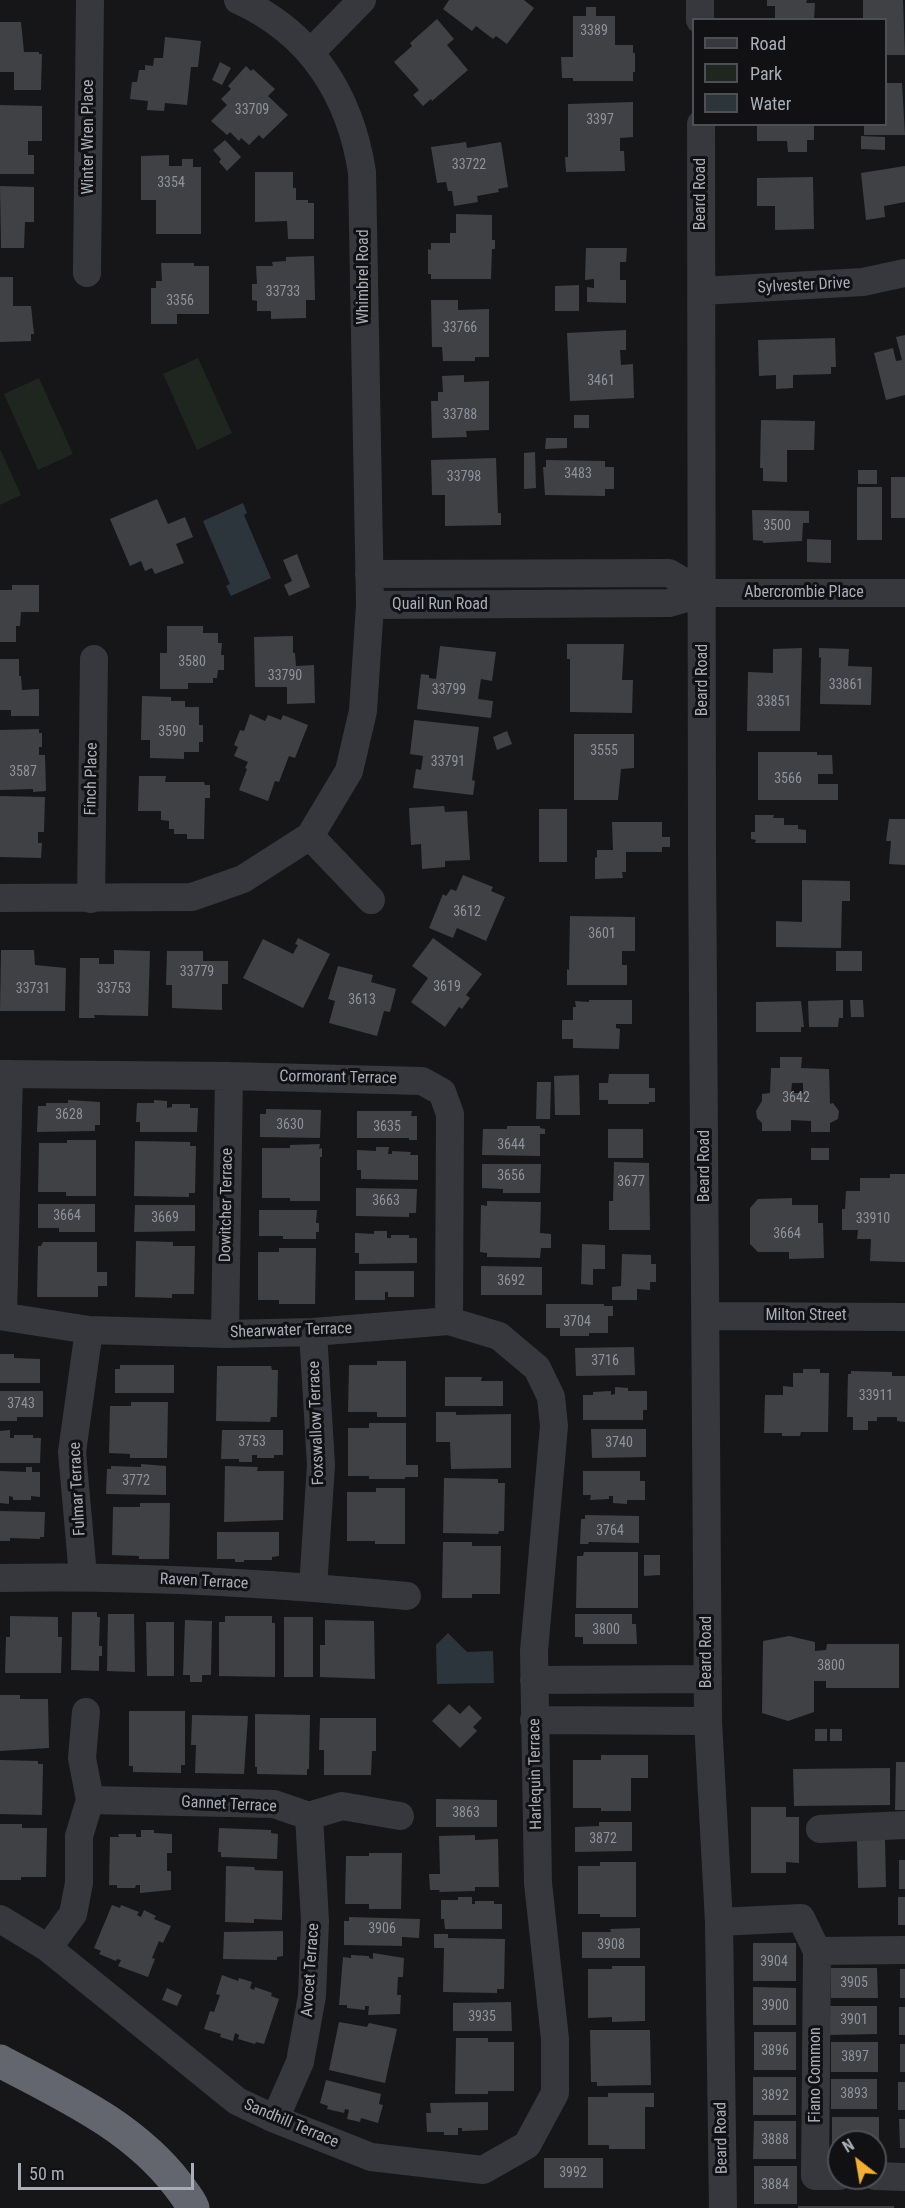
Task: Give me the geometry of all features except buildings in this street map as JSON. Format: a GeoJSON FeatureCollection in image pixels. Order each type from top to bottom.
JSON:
{"type":"FeatureCollection","features":[{"type":"Feature","properties":{"kind":"highway"},"geometry":{"type":"LineString","coordinates":[[0,2061],[81,2104],[130,2136],[164,2168],[194,2208]]}},
{"type":"Feature","properties":{"kind":"street","name":"Winter Wren Place"},"geometry":{"type":"LineString","coordinates":[[87,273],[90,0]]}},
{"type":"Feature","properties":{"kind":"street","name":"Whimbrel Road"},"geometry":{"type":"LineString","coordinates":[[238,0],[268,17],[311,52],[330,78],[345,109],[359,150],[362,172],[370,605]]}},
{"type":"Feature","properties":{"kind":"street"},"geometry":{"type":"LineString","coordinates":[[311,52],[362,0]]}},
{"type":"Feature","properties":{"kind":"street"},"geometry":{"type":"LineString","coordinates":[[700,0],[700,18]]}},
{"type":"Feature","properties":{"kind":"street","name":"Beard Road"},"geometry":{"type":"LineString","coordinates":[[701,126],[702,864],[708,1721],[719,1922],[723,2208]]}},
{"type":"Feature","properties":{"kind":"street","name":"Sylvester Drive"},"geometry":{"type":"LineString","coordinates":[[702,291],[863,282],[905,273]]}},
{"type":"Feature","properties":{"kind":"street","name":"Quail Run Road"},"geometry":{"type":"LineString","coordinates":[[369,574],[669,573],[703,593]]}},
{"type":"Feature","properties":{"kind":"street","name":"Abercrombie Place"},"geometry":{"type":"LineString","coordinates":[[703,593],[905,592]]}},
{"type":"Feature","properties":{"kind":"street","name":"Quail Run Road"},"geometry":{"type":"LineString","coordinates":[[0,898],[192,897],[243,879],[310,836],[349,771],[363,711],[370,605],[669,603],[703,593]]}},
{"type":"Feature","properties":{"kind":"street","name":"Finch Place"},"geometry":{"type":"LineString","coordinates":[[91,899],[94,659]]}},
{"type":"Feature","properties":{"kind":"street"},"geometry":{"type":"LineString","coordinates":[[310,836],[371,900]]}},
{"type":"Feature","properties":{"kind":"street"},"geometry":{"type":"LineString","coordinates":[[2,1316],[4,1074]]}},
{"type":"Feature","properties":{"kind":"street","name":"Cormorant Terrace"},"geometry":{"type":"LineString","coordinates":[[4,1074],[422,1081],[442,1092],[450,1114],[449,1321]]}},
{"type":"Feature","properties":{"kind":"street","name":"Dowitcher Terrace"},"geometry":{"type":"LineString","coordinates":[[225,1334],[229,1076]]}},
{"type":"Feature","properties":{"kind":"street","name":"Shearwater Terrace"},"geometry":{"type":"LineString","coordinates":[[2,1316],[89,1330],[225,1334],[313,1332],[449,1321],[499,1336],[537,1368],[551,1397]]}},
{"type":"Feature","properties":{"kind":"street","name":"Milton Street"},"geometry":{"type":"LineString","coordinates":[[706,1316],[905,1317]]}},
{"type":"Feature","properties":{"kind":"street","name":"Fulmar Terrace"},"geometry":{"type":"LineString","coordinates":[[83,1576],[72,1452],[89,1330]]}},
{"type":"Feature","properties":{"kind":"street","name":"Foxswallow Terrace"},"geometry":{"type":"LineString","coordinates":[[313,1332],[321,1465],[313,1587]]}},
{"type":"Feature","properties":{"kind":"street","name":"Harlequin Terrace"},"geometry":{"type":"LineString","coordinates":[[528,2145],[555,2092],[555,2039],[538,1883],[534,1720],[534,1651],[554,1426],[551,1397]]}},
{"type":"Feature","properties":{"kind":"street","name":"Raven Terrace"},"geometry":{"type":"LineString","coordinates":[[0,1578],[83,1576],[313,1587],[408,1596]]}},
{"type":"Feature","properties":{"kind":"street"},"geometry":{"type":"LineString","coordinates":[[534,1680],[708,1679]]}},
{"type":"Feature","properties":{"kind":"street"},"geometry":{"type":"LineString","coordinates":[[48,1948],[73,1914],[79,1883],[79,1836],[90,1800],[82,1758],[86,1712]]}},
{"type":"Feature","properties":{"kind":"street"},"geometry":{"type":"LineString","coordinates":[[534,1720],[708,1721]]}},
{"type":"Feature","properties":{"kind":"street","name":"Gannet Terrace"},"geometry":{"type":"LineString","coordinates":[[90,1800],[273,1804],[309,1816]]}},
{"type":"Feature","properties":{"kind":"street"},"geometry":{"type":"LineString","coordinates":[[309,1816],[342,1806],[400,1816]]}},
{"type":"Feature","properties":{"kind":"street","name":"Avocet Terrace"},"geometry":{"type":"LineString","coordinates":[[275,2119],[300,2062],[312,1996],[315,1921],[309,1816]]}},
{"type":"Feature","properties":{"kind":"street"},"geometry":{"type":"LineString","coordinates":[[820,1829],[905,1825]]}},
{"type":"Feature","properties":{"kind":"street"},"geometry":{"type":"LineString","coordinates":[[719,1922],[801,1918],[817,1951],[905,1950]]}},
{"type":"Feature","properties":{"kind":"street","name":"Sandhill Terrace"},"geometry":{"type":"LineString","coordinates":[[0,1919],[48,1948],[237,2101],[275,2119],[371,2157],[483,2170],[528,2145]]}},
{"type":"Feature","properties":{"kind":"street","name":"Fiano Common"},"geometry":{"type":"LineString","coordinates":[[817,1951],[815,2176],[827,2176]]}},
{"type":"Feature","properties":{"kind":"street"},"geometry":{"type":"LineString","coordinates":[[887,2176],[905,2176]]}},
{"type":"Feature","properties":{"kind":"green space"},"geometry":{"type":"Polygon","coordinates":[[[198,358],[232,433],[197,450],[163,374],[198,358]]]}},
{"type":"Feature","properties":{"kind":"green space"},"geometry":{"type":"Polygon","coordinates":[[[39,378],[73,454],[38,470],[4,394],[39,378]]]}},
{"type":"Feature","properties":{"kind":"green space"},"geometry":{"type":"Polygon","coordinates":[[[0,449],[21,495],[0,505],[0,449]]]}},
{"type":"Feature","properties":{"kind":"water"},"geometry":{"type":"Polygon","coordinates":[[[243,503],[247,513],[244,515],[271,578],[231,596],[226,586],[230,584],[203,521],[243,503]]]}},
{"type":"Feature","properties":{"kind":"water"},"geometry":{"type":"Polygon","coordinates":[[[448,1633],[467,1652],[493,1651],[494,1683],[437,1684],[436,1645],[448,1633]]]}}]}
